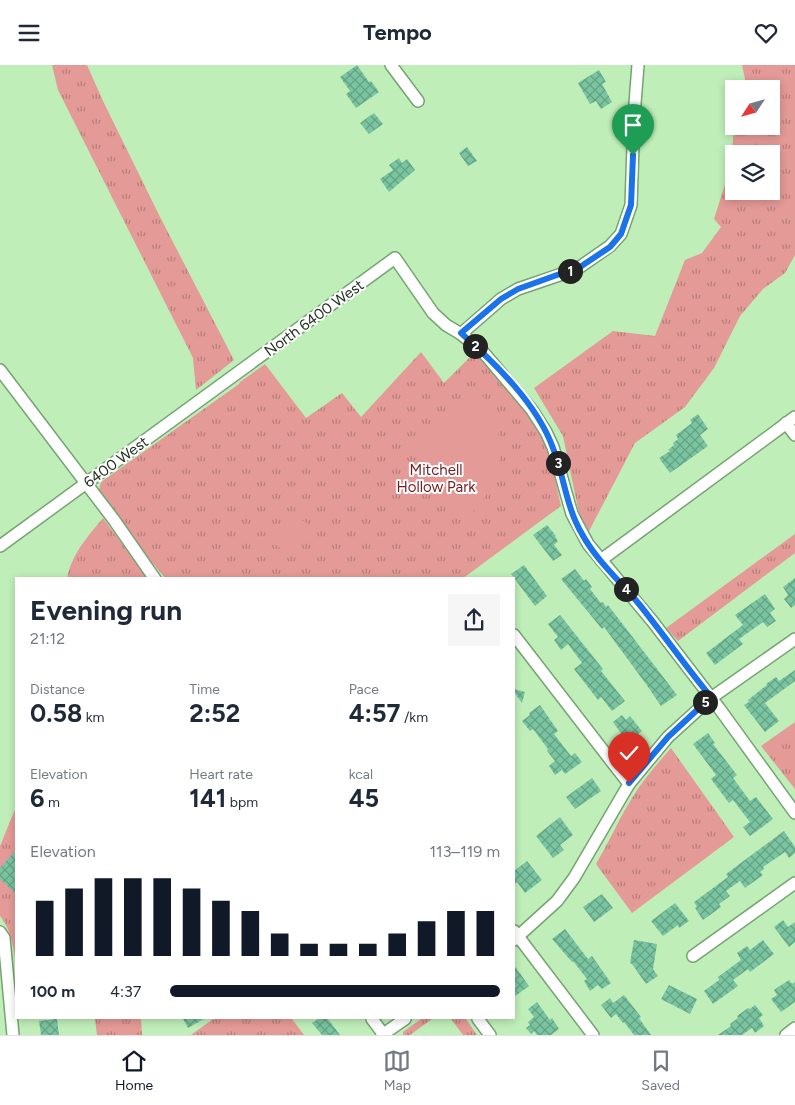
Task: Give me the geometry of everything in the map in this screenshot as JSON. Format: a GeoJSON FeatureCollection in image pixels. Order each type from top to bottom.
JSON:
{"type":"FeatureCollection","features":[{"type":"Feature","properties":{"kind":"street"},"geometry":{"type":"LineString","coordinates":[[391,65],[418,101]]}},
{"type":"Feature","properties":{"kind":"street"},"geometry":{"type":"LineString","coordinates":[[638,65],[631,205],[621,234],[610,247],[577,269],[518,289],[501,299],[461,333],[484,353],[508,379],[546,432],[555,453],[572,514],[585,540],[653,622],[711,697],[795,813]]}},
{"type":"Feature","properties":{"kind":"street","name":"North 6400 West"},"geometry":{"type":"LineString","coordinates":[[232,377],[396,258],[433,313],[446,325],[461,333]]}},
{"type":"Feature","properties":{"kind":"street"},"geometry":{"type":"LineString","coordinates":[[0,370],[154,577]]}},
{"type":"Feature","properties":{"kind":"street","name":"6400 West"},"geometry":{"type":"LineString","coordinates":[[0,546],[232,377]]}},
{"type":"Feature","properties":{"kind":"street"},"geometry":{"type":"LineString","coordinates":[[601,560],[791,420],[795,435]]}},
{"type":"Feature","properties":{"kind":"street"},"geometry":{"type":"LineString","coordinates":[[515,636],[629,783]]}},
{"type":"Feature","properties":{"kind":"street"},"geometry":{"type":"LineString","coordinates":[[593,1035],[515,936],[557,901],[574,878],[629,783],[668,737],[711,697],[795,639]]}},
{"type":"Feature","properties":{"kind":"street"},"geometry":{"type":"LineString","coordinates":[[693,956],[795,883]]}},
{"type":"Feature","properties":{"kind":"street"},"geometry":{"type":"LineString","coordinates":[[0,932],[4,938],[13,1035]]}},
{"type":"Feature","properties":{"kind":"street"},"geometry":{"type":"LineString","coordinates":[[372,1019],[383,1035],[405,1019]]}},
{"type":"Feature","properties":{"kind":"street"},"geometry":{"type":"LineString","coordinates":[[478,1019],[490,1035]]}},
{"type":"Feature","properties":{"kind":"street"},"geometry":{"type":"LineString","coordinates":[[786,1035],[795,1028]]}},
{"type":"Feature","properties":{"kind":"green space"},"geometry":{"type":"Polygon","coordinates":[[[52,65],[87,65],[160,217],[234,360],[196,390],[193,358],[58,90],[52,65]]]}},
{"type":"Feature","properties":{"kind":"green space"},"geometry":{"type":"Polygon","coordinates":[[[742,65],[795,65],[795,255],[785,273],[763,289],[740,316],[714,368],[685,407],[635,443],[588,533],[580,518],[563,436],[534,388],[613,331],[655,336],[685,260],[702,253],[721,227],[714,219],[725,184],[725,200],[780,200],[780,145],[733,145],[733,135],[780,135],[780,80],[745,80],[742,65]]]}},
{"type":"Feature","properties":{"kind":"green space","name":"Mitchell Hollow Park"},"geometry":{"type":"Polygon","coordinates":[[[421,352],[444,383],[474,353],[522,404],[537,428],[551,464],[561,506],[465,577],[164,577],[98,494],[101,482],[265,364],[306,418],[342,393],[361,417],[421,352]]]}},
{"type":"Feature","properties":{"kind":"green space"},"geometry":{"type":"Polygon","coordinates":[[[483,396],[492,413],[497,429],[500,446],[499,462],[488,492],[464,520],[411,448],[483,396]]]}},
{"type":"Feature","properties":{"kind":"green space"},"geometry":{"type":"Polygon","coordinates":[[[291,514],[310,525],[292,555],[274,544],[291,514]]]}},
{"type":"Feature","properties":{"kind":"green space"},"geometry":{"type":"Polygon","coordinates":[[[103,518],[147,577],[67,577],[72,562],[86,539],[103,518]]]}},
{"type":"Feature","properties":{"kind":"green space"},"geometry":{"type":"Polygon","coordinates":[[[795,534],[795,553],[678,641],[666,628],[795,534]]]}},
{"type":"Feature","properties":{"kind":"green space"},"geometry":{"type":"Polygon","coordinates":[[[795,722],[795,789],[761,746],[795,722]]]}},
{"type":"Feature","properties":{"kind":"green space"},"geometry":{"type":"Polygon","coordinates":[[[671,748],[734,837],[632,913],[596,864],[636,791],[671,748]]]}},
{"type":"Feature","properties":{"kind":"green space"},"geometry":{"type":"Polygon","coordinates":[[[15,809],[15,961],[10,934],[0,916],[0,846],[15,809]]]}},
{"type":"Feature","properties":{"kind":"green space"},"geometry":{"type":"Polygon","coordinates":[[[95,1019],[141,1019],[142,1035],[97,1035],[95,1019]]]}},
{"type":"Feature","properties":{"kind":"green space"},"geometry":{"type":"Polygon","coordinates":[[[213,1019],[292,1019],[304,1035],[191,1035],[213,1019]]]}},
{"type":"Feature","properties":{"kind":"green space"},"geometry":{"type":"Polygon","coordinates":[[[421,1019],[432,1019],[410,1035],[403,1035],[403,1032],[421,1019]]]}},
{"type":"Feature","properties":{"kind":"green space"},"geometry":{"type":"Polygon","coordinates":[[[451,1019],[466,1019],[477,1035],[463,1035],[451,1019]]]}},
{"type":"Feature","properties":{"kind":"building"},"geometry":{"type":"Polygon","coordinates":[[[357,65],[379,92],[356,108],[346,94],[350,91],[340,77],[357,65]]]}},
{"type":"Feature","properties":{"kind":"building"},"geometry":{"type":"Polygon","coordinates":[[[599,70],[606,82],[602,84],[612,102],[601,109],[596,101],[590,104],[578,83],[599,70]]]}},
{"type":"Feature","properties":{"kind":"building"},"geometry":{"type":"Polygon","coordinates":[[[374,113],[383,124],[369,134],[360,123],[374,113]]]}},
{"type":"Feature","properties":{"kind":"building"},"geometry":{"type":"Polygon","coordinates":[[[467,147],[477,161],[468,166],[459,153],[467,147]]]}},
{"type":"Feature","properties":{"kind":"building"},"geometry":{"type":"Polygon","coordinates":[[[399,158],[402,163],[407,159],[415,170],[389,192],[380,179],[393,170],[389,165],[399,158]]]}},
{"type":"Feature","properties":{"kind":"building"},"geometry":{"type":"Polygon","coordinates":[[[698,414],[708,429],[700,435],[708,446],[670,473],[659,458],[670,451],[668,450],[678,439],[676,435],[692,423],[690,420],[698,414]]]}},
{"type":"Feature","properties":{"kind":"building"},"geometry":{"type":"Polygon","coordinates":[[[547,525],[556,536],[558,541],[554,545],[562,555],[553,561],[533,535],[547,525]]]}},
{"type":"Feature","properties":{"kind":"building"},"geometry":{"type":"Polygon","coordinates":[[[524,565],[547,596],[535,606],[511,574],[524,565]]]}},
{"type":"Feature","properties":{"kind":"building"},"geometry":{"type":"Polygon","coordinates":[[[575,569],[584,581],[586,579],[592,587],[590,589],[601,603],[603,602],[606,607],[608,605],[677,695],[661,706],[604,627],[602,629],[561,579],[575,569]]]}},
{"type":"Feature","properties":{"kind":"building"},"geometry":{"type":"Polygon","coordinates":[[[795,578],[795,605],[791,608],[784,599],[788,595],[783,587],[795,578]]]}},
{"type":"Feature","properties":{"kind":"building"},"geometry":{"type":"Polygon","coordinates":[[[765,594],[775,609],[770,613],[776,621],[767,627],[763,622],[739,639],[743,644],[715,665],[706,653],[743,625],[735,615],[765,594]]]}},
{"type":"Feature","properties":{"kind":"building"},"geometry":{"type":"Polygon","coordinates":[[[560,615],[603,669],[601,671],[625,701],[612,711],[601,697],[598,700],[574,669],[582,663],[568,644],[561,650],[554,640],[558,637],[548,624],[560,615]]]}},
{"type":"Feature","properties":{"kind":"building"},"geometry":{"type":"Polygon","coordinates":[[[795,670],[795,681],[765,703],[779,721],[765,732],[744,705],[776,677],[779,681],[795,670]]]}},
{"type":"Feature","properties":{"kind":"building"},"geometry":{"type":"Polygon","coordinates":[[[515,689],[525,692],[522,703],[515,693],[515,689]]]}},
{"type":"Feature","properties":{"kind":"building"},"geometry":{"type":"Polygon","coordinates":[[[540,705],[558,731],[554,734],[571,756],[575,753],[582,762],[565,774],[562,770],[555,775],[549,766],[555,761],[547,751],[548,749],[533,729],[530,731],[522,721],[540,705]]]}},
{"type":"Feature","properties":{"kind":"building"},"geometry":{"type":"Polygon","coordinates":[[[622,715],[626,720],[630,716],[642,731],[627,742],[613,722],[622,715]]]}},
{"type":"Feature","properties":{"kind":"building"},"geometry":{"type":"Polygon","coordinates":[[[708,733],[715,743],[713,744],[737,775],[733,778],[750,801],[756,797],[773,819],[750,836],[743,827],[750,822],[733,800],[729,803],[711,779],[716,775],[693,744],[708,733]]]}},
{"type":"Feature","properties":{"kind":"building"},"geometry":{"type":"Polygon","coordinates":[[[592,778],[601,791],[575,809],[566,797],[592,778]]]}},
{"type":"Feature","properties":{"kind":"building"},"geometry":{"type":"Polygon","coordinates":[[[560,817],[573,835],[560,845],[564,850],[553,858],[536,836],[560,817]]]}},
{"type":"Feature","properties":{"kind":"building"},"geometry":{"type":"Polygon","coordinates":[[[784,831],[795,847],[795,853],[789,858],[785,852],[763,867],[764,869],[760,872],[763,875],[745,888],[740,881],[726,891],[730,896],[719,904],[721,907],[703,920],[695,908],[697,907],[694,902],[728,877],[726,874],[784,831]]]}},
{"type":"Feature","properties":{"kind":"building"},"geometry":{"type":"Polygon","coordinates":[[[15,851],[15,893],[0,879],[0,868],[15,851]]]}},
{"type":"Feature","properties":{"kind":"building"},"geometry":{"type":"Polygon","coordinates":[[[527,861],[542,880],[525,893],[517,882],[515,884],[515,870],[527,861]]]}},
{"type":"Feature","properties":{"kind":"building"},"geometry":{"type":"Polygon","coordinates":[[[602,894],[613,908],[594,922],[583,907],[602,894]]]}},
{"type":"Feature","properties":{"kind":"building"},"geometry":{"type":"Polygon","coordinates":[[[675,903],[689,921],[679,928],[678,925],[663,936],[651,921],[675,903]]]}},
{"type":"Feature","properties":{"kind":"building"},"geometry":{"type":"Polygon","coordinates":[[[783,920],[788,927],[795,922],[795,942],[789,947],[774,927],[783,920]]]}},
{"type":"Feature","properties":{"kind":"building"},"geometry":{"type":"Polygon","coordinates":[[[565,929],[588,959],[592,956],[611,983],[602,989],[598,985],[590,991],[584,981],[587,979],[552,939],[565,929]]]}},
{"type":"Feature","properties":{"kind":"building"},"geometry":{"type":"Polygon","coordinates":[[[634,940],[657,944],[653,969],[658,976],[646,984],[630,963],[634,940]]]}},
{"type":"Feature","properties":{"kind":"building"},"geometry":{"type":"Polygon","coordinates":[[[763,940],[774,954],[750,972],[748,969],[733,980],[738,986],[713,1004],[704,991],[719,980],[718,977],[741,960],[737,953],[747,946],[750,950],[763,940]]]}},
{"type":"Feature","properties":{"kind":"building"},"geometry":{"type":"Polygon","coordinates":[[[515,966],[529,986],[515,996],[515,966]]]}},
{"type":"Feature","properties":{"kind":"building"},"geometry":{"type":"Polygon","coordinates":[[[789,980],[792,984],[795,982],[795,1002],[781,1012],[771,999],[777,995],[774,990],[789,980]]]}},
{"type":"Feature","properties":{"kind":"building"},"geometry":{"type":"Polygon","coordinates":[[[669,985],[697,999],[690,1014],[661,999],[669,985]]]}},
{"type":"Feature","properties":{"kind":"building"},"geometry":{"type":"Polygon","coordinates":[[[624,995],[641,1017],[639,1018],[651,1035],[634,1035],[616,1014],[611,1018],[601,1005],[610,998],[613,1003],[624,995]]]}},
{"type":"Feature","properties":{"kind":"building"},"geometry":{"type":"Polygon","coordinates":[[[537,1002],[550,1020],[552,1018],[559,1029],[551,1035],[537,1035],[534,1031],[531,1034],[526,1028],[530,1025],[528,1022],[534,1017],[528,1009],[537,1002]]]}},
{"type":"Feature","properties":{"kind":"building"},"geometry":{"type":"Polygon","coordinates":[[[755,1005],[763,1015],[759,1018],[764,1026],[755,1033],[752,1028],[742,1035],[718,1035],[731,1026],[730,1024],[738,1018],[737,1016],[755,1005]]]}},
{"type":"Feature","properties":{"kind":"building"},"geometry":{"type":"Polygon","coordinates":[[[57,1019],[59,1035],[41,1035],[39,1021],[57,1019]]]}},
{"type":"Feature","properties":{"kind":"building"},"geometry":{"type":"Polygon","coordinates":[[[183,1019],[204,1019],[188,1028],[183,1019]]]}},
{"type":"Feature","properties":{"kind":"building"},"geometry":{"type":"Polygon","coordinates":[[[318,1019],[328,1019],[340,1035],[322,1035],[312,1023],[318,1019]]]}},
{"type":"Feature","properties":{"kind":"route"},"geometry":{"type":"LineString","coordinates":[[629,783],[668,737],[711,697],[653,622],[582,536],[568,503],[553,447],[546,432],[508,379],[484,353],[461,333],[501,299],[518,289],[577,269],[610,247],[621,234],[631,205],[633,155]]}}]}
